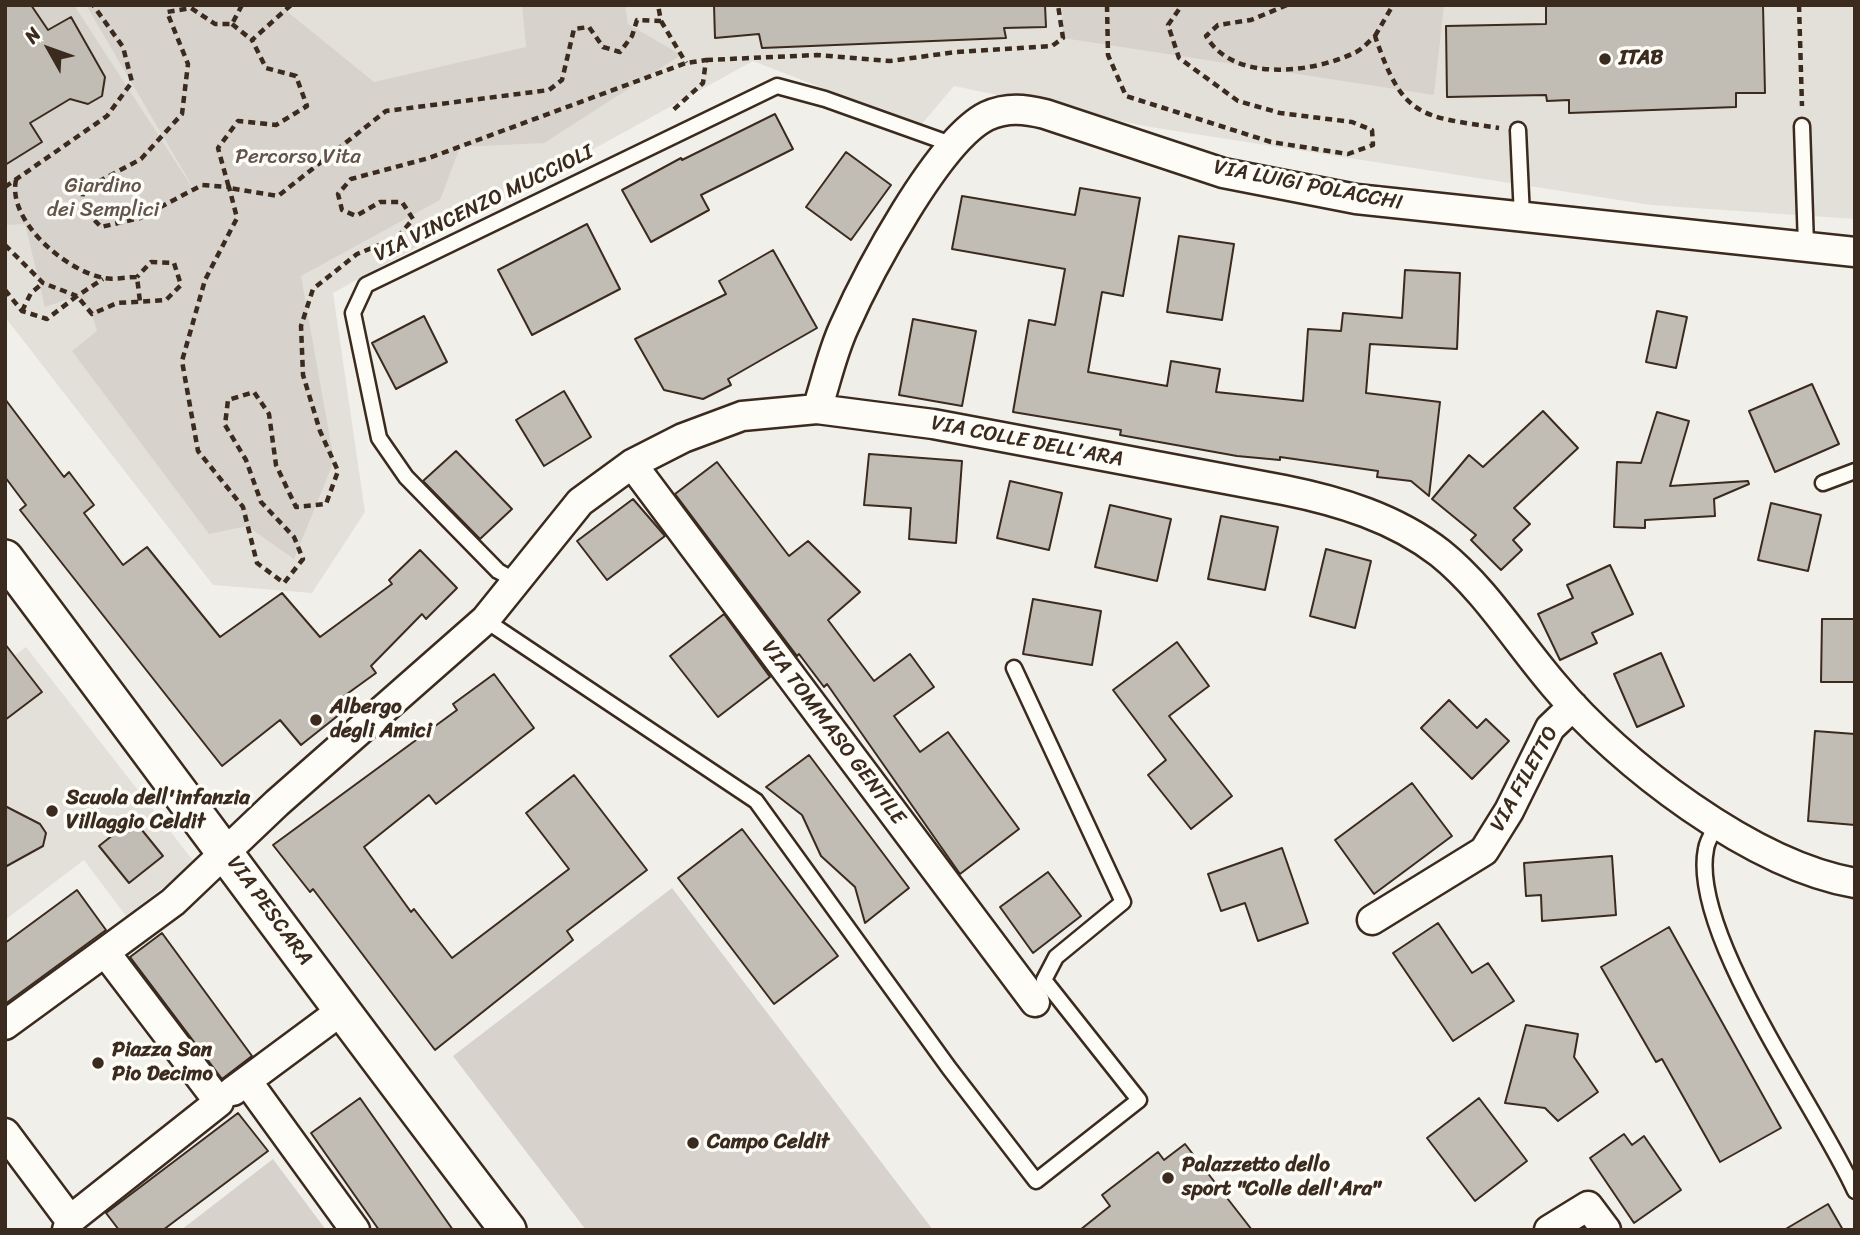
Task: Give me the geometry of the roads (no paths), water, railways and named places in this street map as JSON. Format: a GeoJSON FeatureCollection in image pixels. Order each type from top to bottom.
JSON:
{"type":"FeatureCollection","features":[{"type":"Feature","properties":{"kind":"street","name":"VIA LUIGI POLACCHI"},"geometry":{"type":"LineString","coordinates":[[817,409],[842,329],[878,259],[951,144],[987,117],[1005,110],[1024,109],[1223,173],[1356,199],[1855,253]]}},
{"type":"Feature","properties":{"kind":"street","name":"VIA COLLE DELL'ARA"},"geometry":{"type":"LineString","coordinates":[[227,853],[277,803],[485,620],[580,502],[632,464],[683,438],[742,416],[817,409],[933,424],[1296,492],[1357,509],[1407,531],[1439,553],[1466,578],[1573,706],[1631,761],[1717,825],[1803,869],[1855,883]]}},
{"type":"Feature","properties":{"kind":"street","name":"VIA TOMMASO GENTILE"},"geometry":{"type":"LineString","coordinates":[[632,464],[1035,1002]]}},
{"type":"Feature","properties":{"kind":"street","name":"VIA PESCARA"},"geometry":{"type":"LineString","coordinates":[[5,558],[227,853],[341,1011],[508,1230]]}},
{"type":"Feature","properties":{"kind":"street","name":"VIA FILETTO"},"geometry":{"type":"LineString","coordinates":[[1372,920],[1484,851],[1509,811],[1550,728],[1573,706]]}},
{"type":"Feature","properties":{"kind":"street"},"geometry":{"type":"LineString","coordinates":[[5,1025],[173,902],[227,853]]}},
{"type":"Feature","properties":{"kind":"street"},"geometry":{"type":"LineString","coordinates":[[105,952],[219,1102]]}},
{"type":"Feature","properties":{"kind":"street"},"geometry":{"type":"LineString","coordinates":[[5,1133],[69,1226],[219,1102],[341,1011]]}},
{"type":"Feature","properties":{"kind":"street"},"geometry":{"type":"LineString","coordinates":[[247,1081],[355,1230]]}},
{"type":"Feature","properties":{"kind":"street"},"geometry":{"type":"LineString","coordinates":[[1549,1230],[1588,1206],[1606,1230]]}},
{"type":"Feature","properties":{"kind":"lane","name":"VIA VINCENZO MUCCIOLI"},"geometry":{"type":"LineString","coordinates":[[516,582],[498,571],[406,477],[379,438],[353,313],[366,285],[776,86],[825,99],[951,144]]}},
{"type":"Feature","properties":{"kind":"lane"},"geometry":{"type":"LineString","coordinates":[[1802,126],[1806,246]]}},
{"type":"Feature","properties":{"kind":"lane"},"geometry":{"type":"LineString","coordinates":[[1518,130],[1522,217]]}},
{"type":"Feature","properties":{"kind":"lane"},"geometry":{"type":"LineString","coordinates":[[1823,483],[1855,471]]}},
{"type":"Feature","properties":{"kind":"lane"},"geometry":{"type":"LineString","coordinates":[[485,620],[756,801],[949,1069],[1036,1181],[1139,1100],[1044,980],[1056,957],[1123,902],[1014,668]]}},
{"type":"Feature","properties":{"kind":"lane"},"geometry":{"type":"LineString","coordinates":[[1717,825],[1706,849],[1706,881],[1725,948],[1855,1191]]}},
{"type":"Feature","properties":{"kind":"place","name":"ITAB"},"geometry":{"type":"Point","coordinates":[1605,59]}},
{"type":"Feature","properties":{"kind":"place","name":"Albergo degli Amici"},"geometry":{"type":"Point","coordinates":[316,720]}},
{"type":"Feature","properties":{"kind":"place","name":"Scuola dell'infanzia Villaggio Celdit"},"geometry":{"type":"Point","coordinates":[52,811]}},
{"type":"Feature","properties":{"kind":"place","name":"Piazza San Pio Decimo"},"geometry":{"type":"Point","coordinates":[98,1063]}},
{"type":"Feature","properties":{"kind":"place","name":"Campo Celdit"},"geometry":{"type":"Point","coordinates":[693,1143]}},
{"type":"Feature","properties":{"kind":"place","name":"Palazzetto dello sport \"Colle dell'Ara\""},"geometry":{"type":"Point","coordinates":[1168,1178]}},
{"type":"Feature","properties":{"kind":"park label","name":"Percorso Vita"},"geometry":{"type":"Point","coordinates":[298,158]}},
{"type":"Feature","properties":{"kind":"park label","name":"Giardino dei Semplici"},"geometry":{"type":"Point","coordinates":[103,199]}}]}
